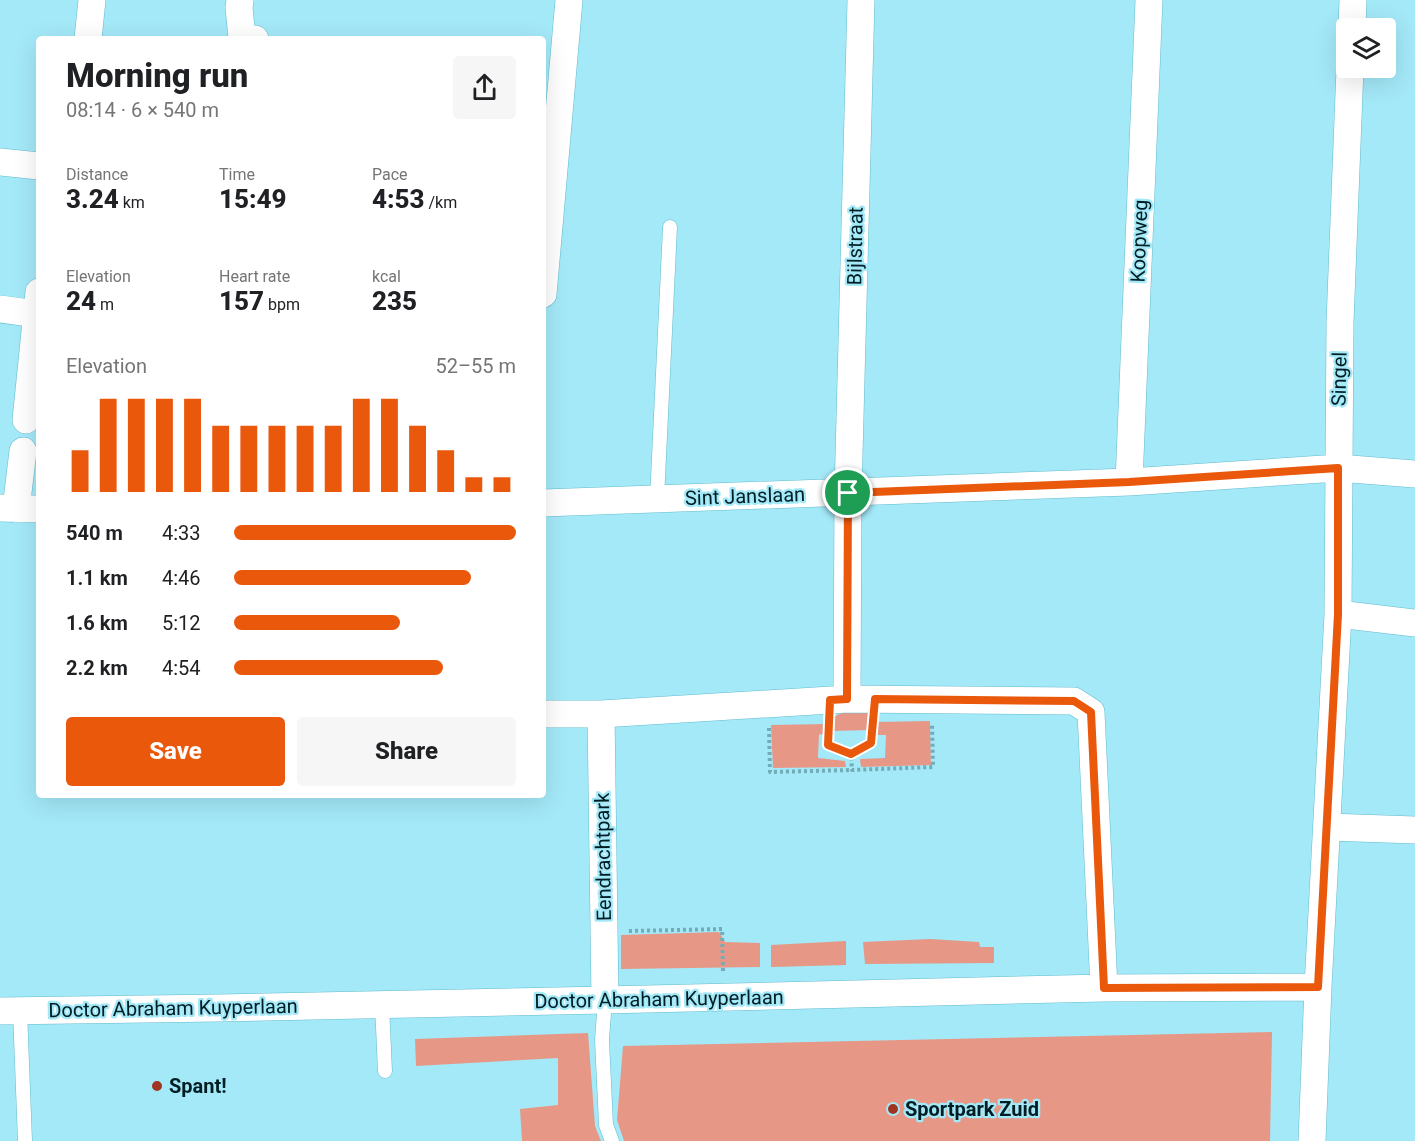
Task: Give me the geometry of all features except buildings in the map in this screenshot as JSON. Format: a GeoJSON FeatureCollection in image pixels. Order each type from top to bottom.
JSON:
{"type":"FeatureCollection","features":[{"type":"Feature","properties":{"kind":"street"},"geometry":{"type":"LineString","coordinates":[[88,36],[92,0]]}},
{"type":"Feature","properties":{"kind":"street"},"geometry":{"type":"LineString","coordinates":[[240,0],[239,8],[245,36]]}},
{"type":"Feature","properties":{"kind":"street"},"geometry":{"type":"LineString","coordinates":[[546,256],[569,0]]}},
{"type":"Feature","properties":{"kind":"street","name":"Bijlstraat"},"geometry":{"type":"LineString","coordinates":[[848,493],[861,0]]}},
{"type":"Feature","properties":{"kind":"street","name":"Koopweg"},"geometry":{"type":"LineString","coordinates":[[1129,482],[1149,0]]}},
{"type":"Feature","properties":{"kind":"street"},"geometry":{"type":"LineString","coordinates":[[1352,18],[1353,0]]}},
{"type":"Feature","properties":{"kind":"street","name":"Singel"},"geometry":{"type":"LineString","coordinates":[[1312,1141],[1338,614],[1340,322],[1350,78]]}},
{"type":"Feature","properties":{"kind":"street"},"geometry":{"type":"LineString","coordinates":[[0,162],[36,166]]}},
{"type":"Feature","properties":{"kind":"street"},"geometry":{"type":"LineString","coordinates":[[0,309],[36,303]]}},
{"type":"Feature","properties":{"kind":"street"},"geometry":{"type":"LineString","coordinates":[[26,420],[36,322]]}},
{"type":"Feature","properties":{"kind":"street"},"geometry":{"type":"LineString","coordinates":[[18,508],[23,451]]}},
{"type":"Feature","properties":{"kind":"street","name":"Sint Janslaan"},"geometry":{"type":"LineString","coordinates":[[546,503],[1129,482],[1338,468],[1415,474]]}},
{"type":"Feature","properties":{"kind":"street"},"geometry":{"type":"LineString","coordinates":[[838,699],[848,493]]}},
{"type":"Feature","properties":{"kind":"street"},"geometry":{"type":"LineString","coordinates":[[1338,614],[1415,623]]}},
{"type":"Feature","properties":{"kind":"street"},"geometry":{"type":"LineString","coordinates":[[546,714],[601,714],[838,699],[1074,701],[1091,712],[1104,988]]}},
{"type":"Feature","properties":{"kind":"street","name":"Eendrachtpark"},"geometry":{"type":"LineString","coordinates":[[601,714],[605,1000]]}},
{"type":"Feature","properties":{"kind":"street"},"geometry":{"type":"LineString","coordinates":[[1328,826],[1415,830]]}},
{"type":"Feature","properties":{"kind":"street","name":"Doctor Abraham Kuyperlaan"},"geometry":{"type":"LineString","coordinates":[[10,1011],[723,998],[1104,988],[1318,987]]}},
{"type":"Feature","properties":{"kind":"lane"},"geometry":{"type":"LineString","coordinates":[[657,499],[670,227]]}},
{"type":"Feature","properties":{"kind":"lane"},"geometry":{"type":"LineString","coordinates":[[605,1000],[602,1040],[605,1114],[612,1141]]}},
{"type":"Feature","properties":{"kind":"lane"},"geometry":{"type":"LineString","coordinates":[[382,1005],[385,1071]]}},
{"type":"Feature","properties":{"kind":"lane"},"geometry":{"type":"LineString","coordinates":[[10,1011],[26,1141]]}},
{"type":"Feature","properties":{"kind":"path"},"geometry":{"type":"LineString","coordinates":[[838,699],[828,745],[851,754]]}},
{"type":"Feature","properties":{"kind":"path"},"geometry":{"type":"LineString","coordinates":[[851,754],[871,743],[875,699]]}},
{"type":"Feature","properties":{"kind":"path"},"geometry":{"type":"LineString","coordinates":[[768,704],[770,772],[852,770],[933,767],[932,699]]}},
{"type":"Feature","properties":{"kind":"path"},"geometry":{"type":"LineString","coordinates":[[851,754],[852,770]]}},
{"type":"Feature","properties":{"kind":"path"},"geometry":{"type":"LineString","coordinates":[[604,932],[722,929],[723,998]]}},
{"type":"Feature","properties":{"kind":"shaded area"},"geometry":{"type":"Polygon","coordinates":[[[851,709],[869,712],[871,730],[831,731],[833,717],[851,709]]]}},
{"type":"Feature","properties":{"kind":"shaded area"},"geometry":{"type":"Polygon","coordinates":[[[930,721],[931,765],[861,767],[860,759],[885,758],[886,735],[876,735],[876,722],[930,721]]]}},
{"type":"Feature","properties":{"kind":"shaded area"},"geometry":{"type":"Polygon","coordinates":[[[826,724],[825,735],[819,734],[818,758],[845,761],[846,767],[773,768],[771,725],[826,724]]]}},
{"type":"Feature","properties":{"kind":"shaded area"},"geometry":{"type":"Polygon","coordinates":[[[719,932],[725,942],[760,943],[760,967],[621,969],[621,935],[719,932]]]}},
{"type":"Feature","properties":{"kind":"shaded area"},"geometry":{"type":"Polygon","coordinates":[[[930,939],[979,942],[980,947],[994,947],[994,963],[865,964],[863,942],[930,939]]]}},
{"type":"Feature","properties":{"kind":"shaded area"},"geometry":{"type":"Polygon","coordinates":[[[846,941],[846,965],[771,967],[771,945],[846,941]]]}},
{"type":"Feature","properties":{"kind":"shaded area"},"geometry":{"type":"Polygon","coordinates":[[[1272,1032],[1270,1141],[624,1141],[617,1120],[623,1046],[1272,1032]]]}},
{"type":"Feature","properties":{"kind":"shaded area"},"geometry":{"type":"Polygon","coordinates":[[[588,1033],[595,1126],[601,1141],[522,1141],[520,1109],[558,1105],[558,1058],[416,1066],[415,1039],[588,1033]]]}},
{"type":"Feature","properties":{"kind":"place","name":"Spant!"},"geometry":{"type":"Point","coordinates":[157,1086]}},
{"type":"Feature","properties":{"kind":"place","name":"Sportpark Zuid"},"geometry":{"type":"Point","coordinates":[893,1109]}},
{"type":"Feature","properties":{"kind":"route"},"geometry":{"type":"LineString","coordinates":[[1338,468],[1338,614],[1318,987],[1104,988],[1091,712],[1074,701],[875,699],[871,743],[851,754],[828,745],[830,700],[847,699],[848,493],[1129,482],[1338,468]]}}]}
